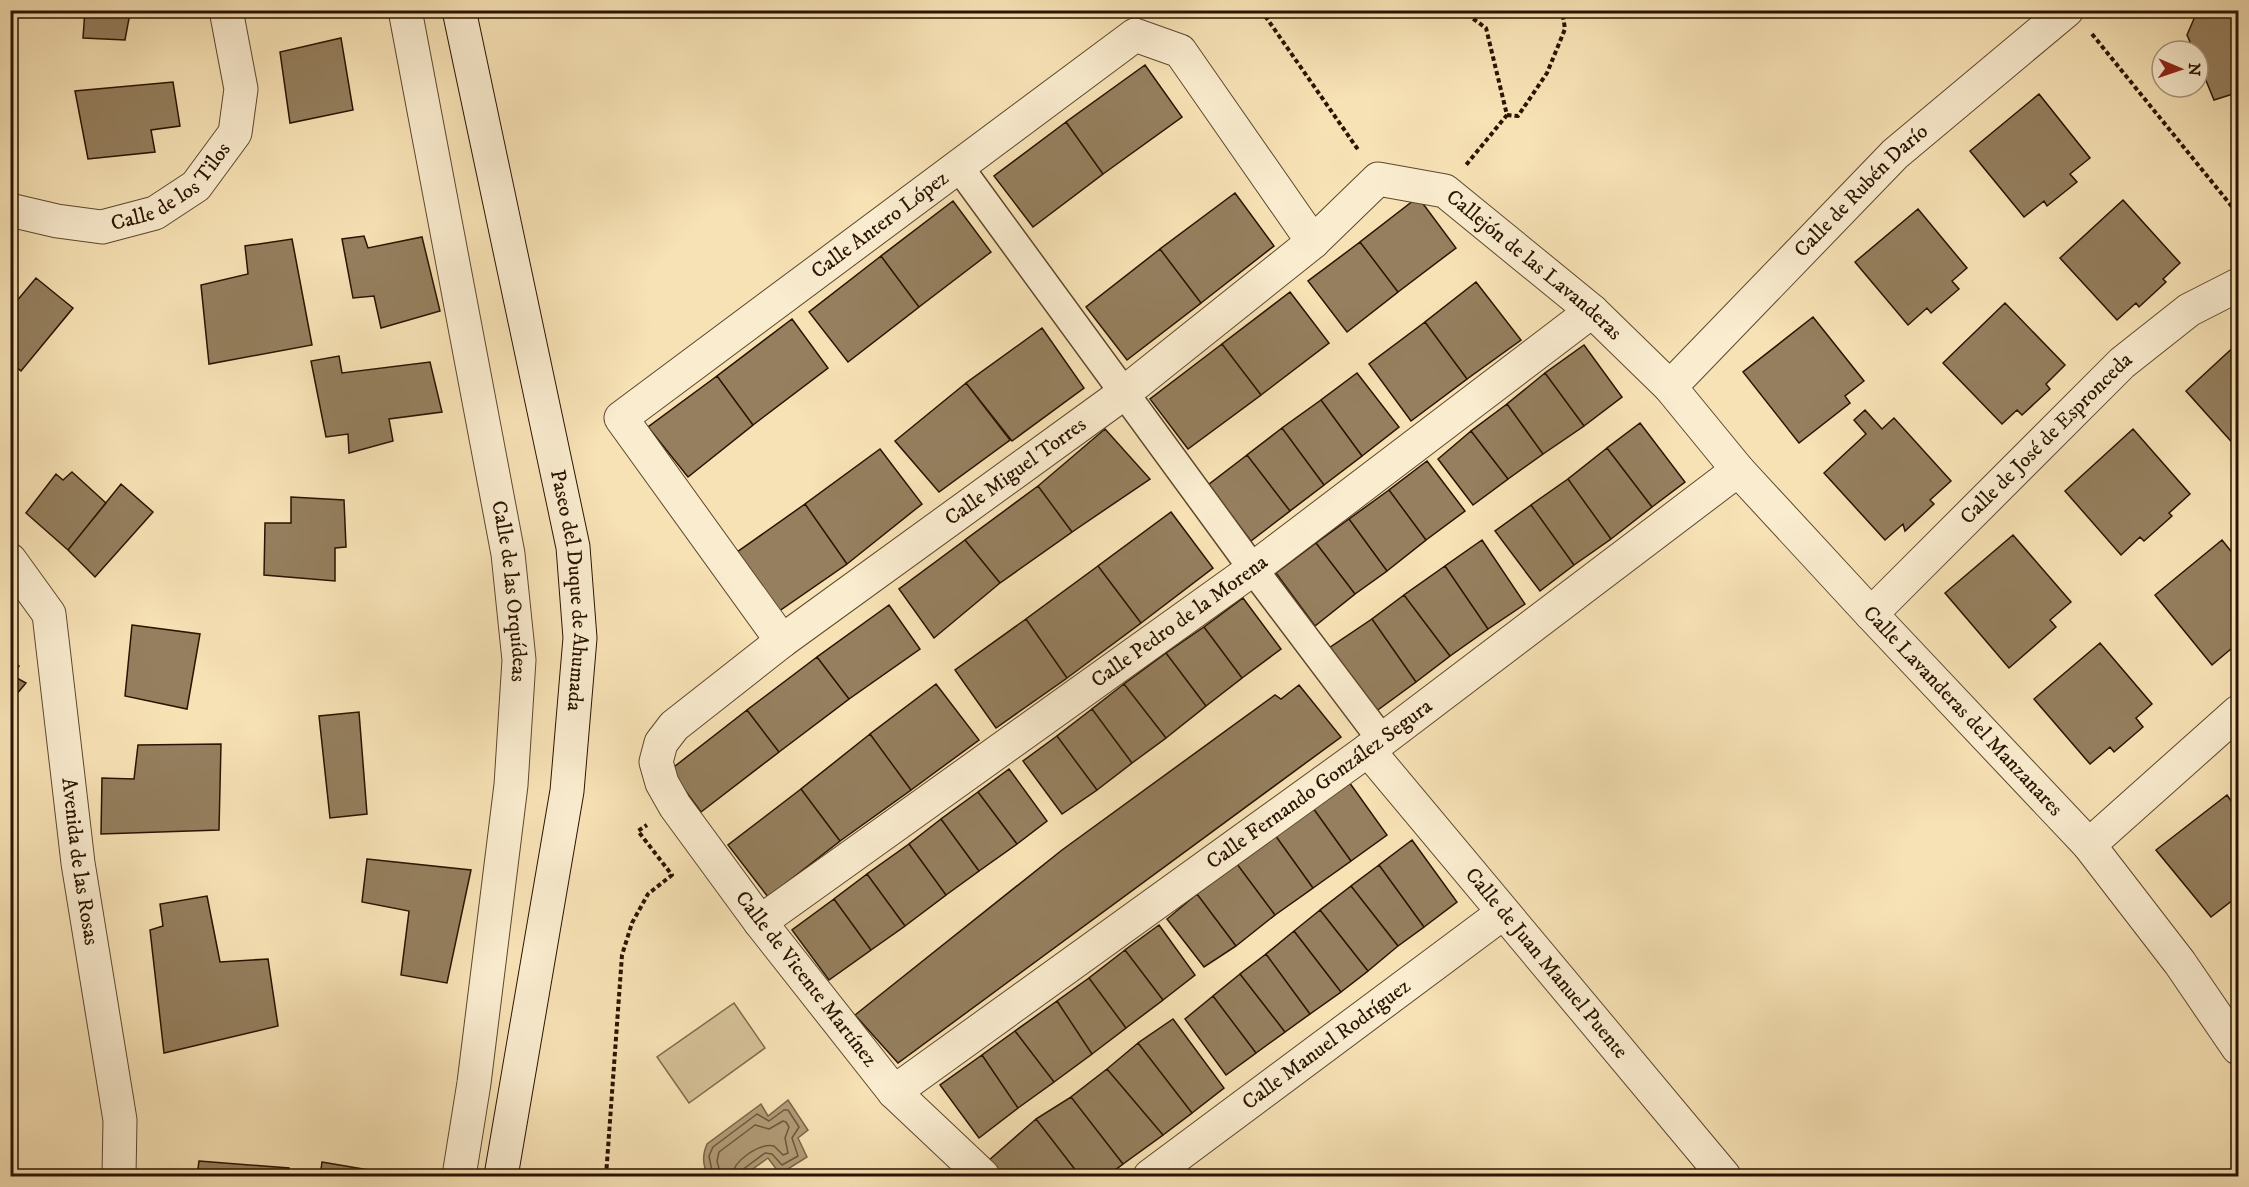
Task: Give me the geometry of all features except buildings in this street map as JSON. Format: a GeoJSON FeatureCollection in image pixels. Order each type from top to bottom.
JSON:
{"type":"FeatureCollection","features":[{"type":"Feature","properties":{"kind":"street","name":"Calle de los Tilos"},"geometry":{"type":"LineString","coordinates":[[10,210],[57,221],[102,227],[154,213],[196,186],[235,133],[241,89],[226,10]]}},
{"type":"Feature","properties":{"kind":"street","name":"Calle de las Orquídeas"},"geometry":{"type":"LineString","coordinates":[[405,10],[508,554],[519,660],[511,785],[474,1083],[459,1176]]}},
{"type":"Feature","properties":{"kind":"street","name":"Paseo del Duque de Ahumada"},"geometry":{"type":"LineString","coordinates":[[459,10],[573,548],[580,638],[567,790],[501,1176]]}},
{"type":"Feature","properties":{"kind":"street","name":"Calle de Rubén Darío"},"geometry":{"type":"LineString","coordinates":[[1670,387],[1895,154],[2077,20]]}},
{"type":"Feature","properties":{"kind":"street","name":"Calle Antero López"},"geometry":{"type":"LineString","coordinates":[[782,641],[621,418],[1135,35],[1180,51],[1313,242]]}},
{"type":"Feature","properties":{"kind":"street"},"geometry":{"type":"LineString","coordinates":[[959,167],[1253,569],[1375,745]]}},
{"type":"Feature","properties":{"kind":"street","name":"Callejón de las Lavanderas"},"geometry":{"type":"LineString","coordinates":[[1378,179],[1445,190],[1592,311],[1670,387]]}},
{"type":"Feature","properties":{"kind":"street","name":"Calle Miguel Torres"},"geometry":{"type":"LineString","coordinates":[[656,762],[661,743],[674,726],[782,641],[1124,393],[1313,242],[1378,179]]}},
{"type":"Feature","properties":{"kind":"street","name":"Calle de José de Espronceda"},"geometry":{"type":"LineString","coordinates":[[1870,614],[2122,363],[2188,310],[2238,285]]}},
{"type":"Feature","properties":{"kind":"street","name":"Calle Pedro de la Morena"},"geometry":{"type":"LineString","coordinates":[[760,922],[1253,569],[1592,311]]}},
{"type":"Feature","properties":{"kind":"street","name":"Calle Lavanderas del Manzanares"},"geometry":{"type":"LineString","coordinates":[[1670,387],[1738,470],[1870,614],[2089,845],[2180,963],[2238,1048]]}},
{"type":"Feature","properties":{"kind":"street","name":"Calle Fernando González Segura"},"geometry":{"type":"LineString","coordinates":[[894,1092],[1375,745],[1738,470]]}},
{"type":"Feature","properties":{"kind":"street","name":"Avenida de las Rosas"},"geometry":{"type":"LineString","coordinates":[[10,560],[50,614],[78,863],[120,1120],[119,1176]]}},
{"type":"Feature","properties":{"kind":"street"},"geometry":{"type":"LineString","coordinates":[[2089,845],[2238,712]]}},
{"type":"Feature","properties":{"kind":"street","name":"Calle de Juan Manuel Puente"},"geometry":{"type":"LineString","coordinates":[[1375,745],[1503,913],[1724,1176]]}},
{"type":"Feature","properties":{"kind":"street","name":"Calle de Vicente Martínez"},"geometry":{"type":"LineString","coordinates":[[656,762],[662,783],[675,806],[760,922],[894,1092],[983,1176]]}},
{"type":"Feature","properties":{"kind":"street","name":"Calle Manuel Rodríguez"},"geometry":{"type":"LineString","coordinates":[[1150,1176],[1503,913]]}},
{"type":"Feature","properties":{"kind":"path"},"geometry":{"type":"LineString","coordinates":[[1262,10],[1378,179]]}},
{"type":"Feature","properties":{"kind":"path"},"geometry":{"type":"LineString","coordinates":[[1461,10],[1486,28],[1507,116]]}},
{"type":"Feature","properties":{"kind":"path"},"geometry":{"type":"LineString","coordinates":[[1507,116],[1518,116],[1547,73],[1565,29],[1562,10]]}},
{"type":"Feature","properties":{"kind":"path"},"geometry":{"type":"LineString","coordinates":[[2077,20],[2238,213]]}},
{"type":"Feature","properties":{"kind":"path"},"geometry":{"type":"LineString","coordinates":[[1445,190],[1507,116]]}},
{"type":"Feature","properties":{"kind":"path"},"geometry":{"type":"LineString","coordinates":[[606,1176],[622,955],[632,923],[648,894],[672,875],[638,831],[675,806]]}},
{"type":"Feature","properties":{"kind":"shaded area"},"geometry":{"type":"Polygon","coordinates":[[[734,1003],[765,1048],[689,1103],[657,1057],[734,1003]]]}},
{"type":"Feature","properties":{"kind":"water"},"geometry":{"type":"Polygon","coordinates":[[[788,1100],[808,1130],[798,1138],[807,1157],[780,1174],[768,1158],[743,1176],[707,1175],[704,1152],[707,1144],[761,1104],[768,1116],[788,1100]]]}}]}
